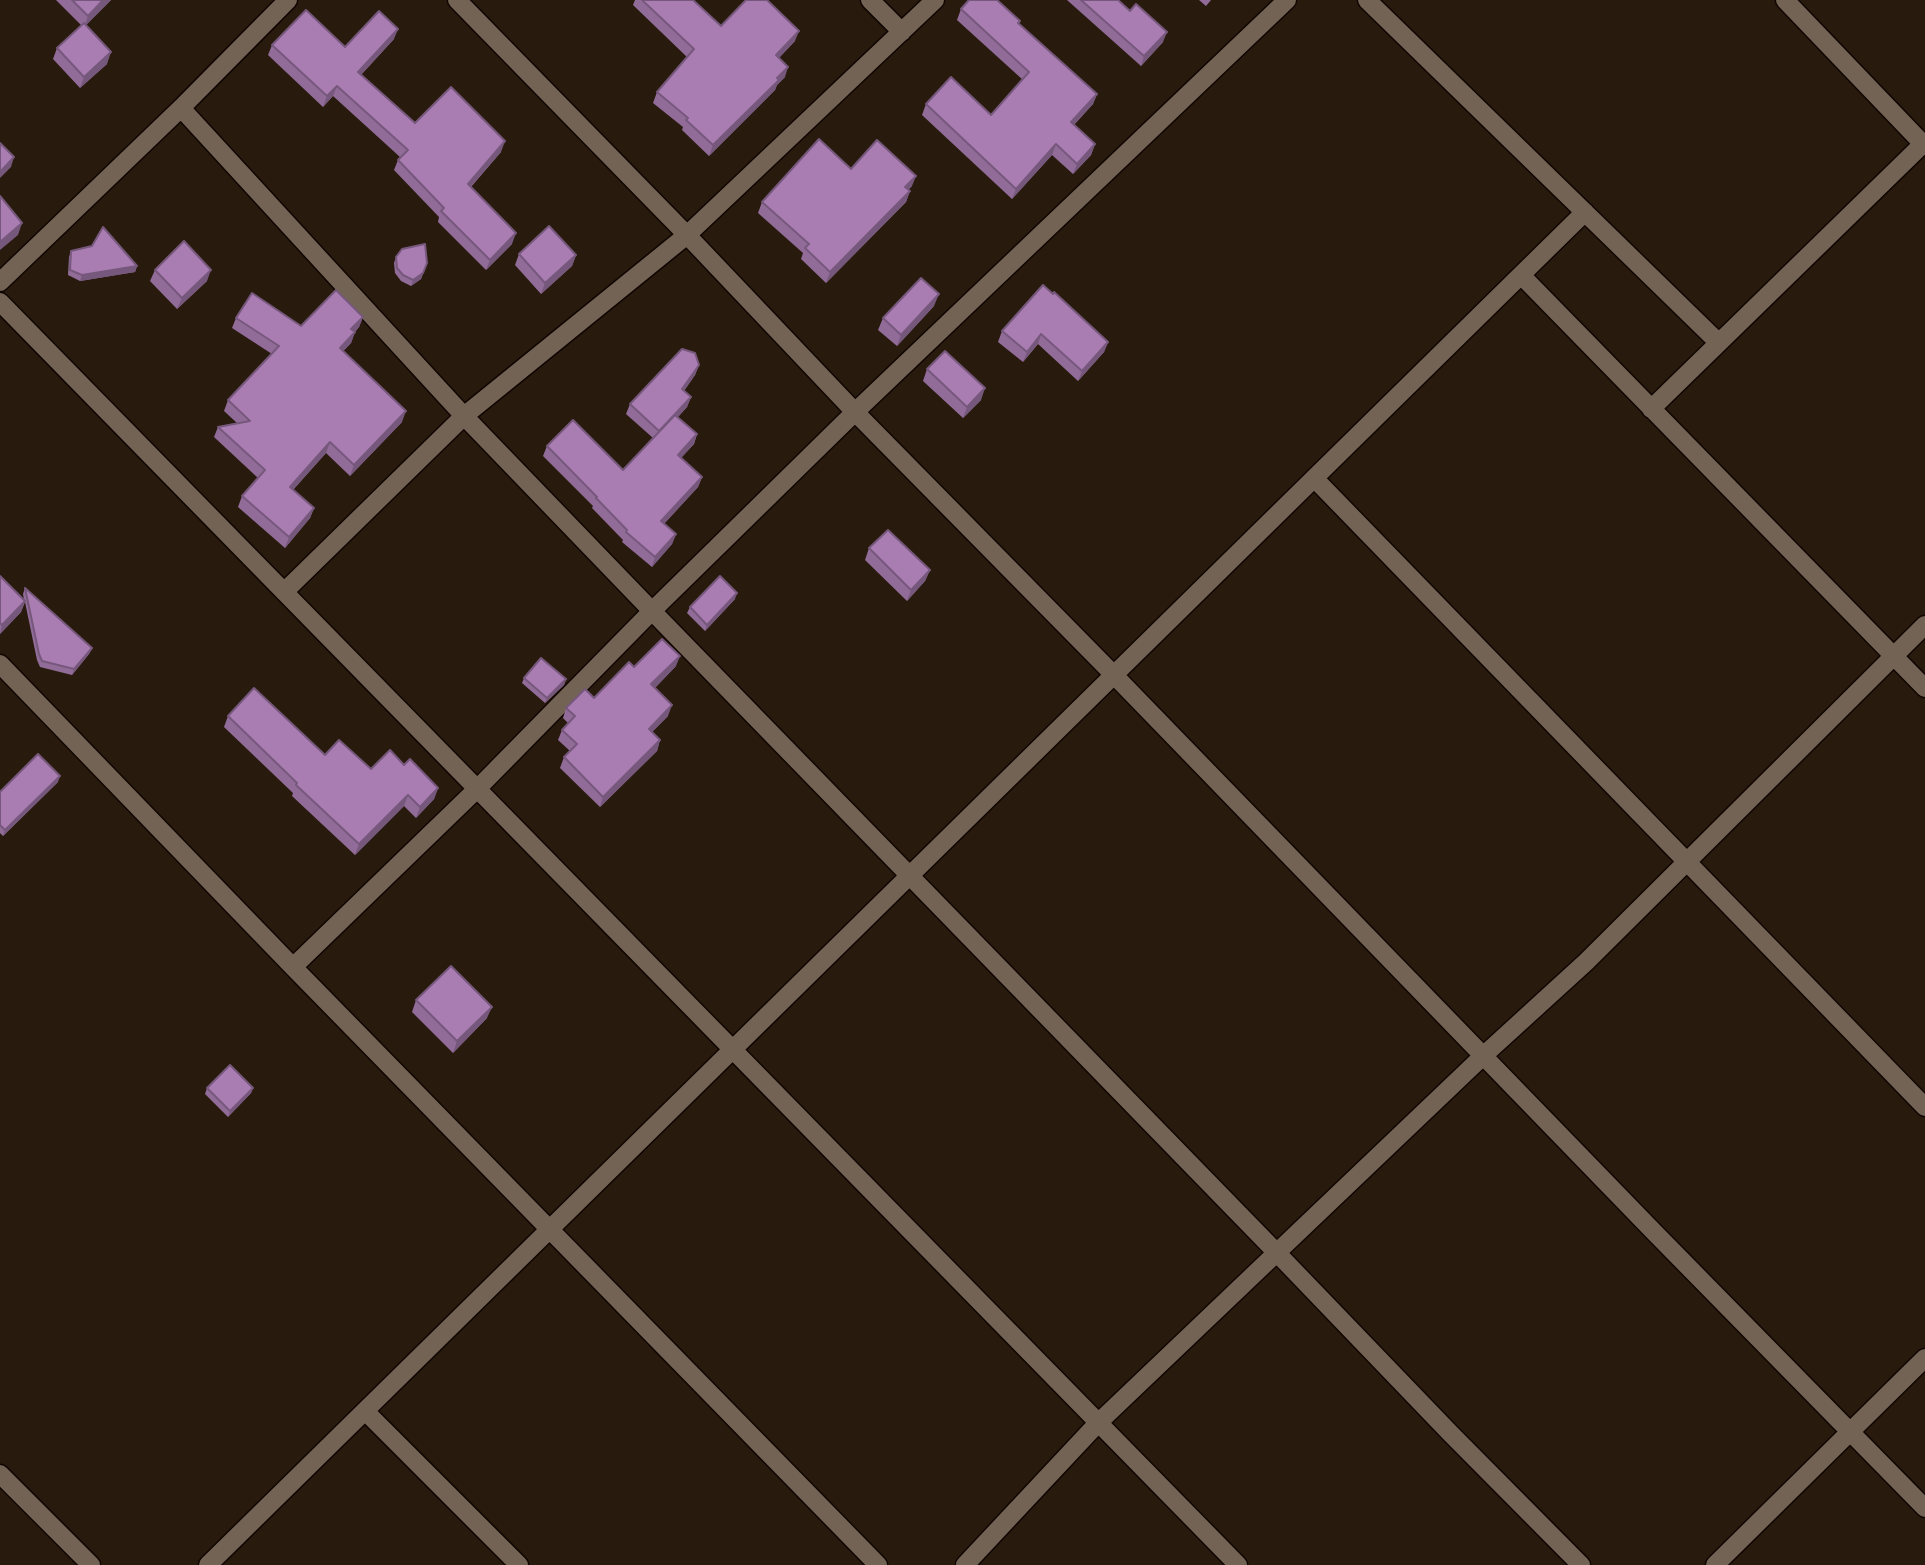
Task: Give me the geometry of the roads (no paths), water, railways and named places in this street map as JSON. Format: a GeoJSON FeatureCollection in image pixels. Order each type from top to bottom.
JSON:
{"type":"FeatureCollection","features":[{"type":"Feature","properties":{"kind":"street"},"geometry":{"type":"LineString","coordinates":[[0,282],[181,108],[288,0]]}},
{"type":"Feature","properties":{"kind":"street"},"geometry":{"type":"LineString","coordinates":[[457,0],[687,235],[855,412],[1925,1508]]}},
{"type":"Feature","properties":{"kind":"street"},"geometry":{"type":"LineString","coordinates":[[870,0],[902,32]]}},
{"type":"Feature","properties":{"kind":"street"},"geometry":{"type":"LineString","coordinates":[[284,592],[464,416],[687,235],[935,0]]}},
{"type":"Feature","properties":{"kind":"street"},"geometry":{"type":"LineString","coordinates":[[293,967],[477,789],[652,611],[855,412],[1287,0]]}},
{"type":"Feature","properties":{"kind":"street"},"geometry":{"type":"LineString","coordinates":[[1367,0],[1719,343]]}},
{"type":"Feature","properties":{"kind":"street"},"geometry":{"type":"LineString","coordinates":[[1651,408],[1924,144],[1785,0]]}},
{"type":"Feature","properties":{"kind":"street"},"geometry":{"type":"LineString","coordinates":[[181,108],[464,416],[1581,1565]]}},
{"type":"Feature","properties":{"kind":"street"},"geometry":{"type":"LineString","coordinates":[[208,1565],[1585,212]]}},
{"type":"Feature","properties":{"kind":"street"},"geometry":{"type":"LineString","coordinates":[[1521,275],[1925,688]]}},
{"type":"Feature","properties":{"kind":"street"},"geometry":{"type":"LineString","coordinates":[[0,302],[1238,1565]]}},
{"type":"Feature","properties":{"kind":"street"},"geometry":{"type":"LineString","coordinates":[[1314,478],[1925,1107]]}},
{"type":"Feature","properties":{"kind":"street"},"geometry":{"type":"LineString","coordinates":[[965,1565],[1098,1423],[1586,961],[1925,625]]}},
{"type":"Feature","properties":{"kind":"street"},"geometry":{"type":"LineString","coordinates":[[0,664],[878,1565]]}},
{"type":"Feature","properties":{"kind":"street"},"geometry":{"type":"LineString","coordinates":[[1715,1565],[1925,1358]]}},
{"type":"Feature","properties":{"kind":"street"},"geometry":{"type":"LineString","coordinates":[[365,1411],[519,1565]]}},
{"type":"Feature","properties":{"kind":"street"},"geometry":{"type":"LineString","coordinates":[[0,1474],[90,1565]]}}]}
